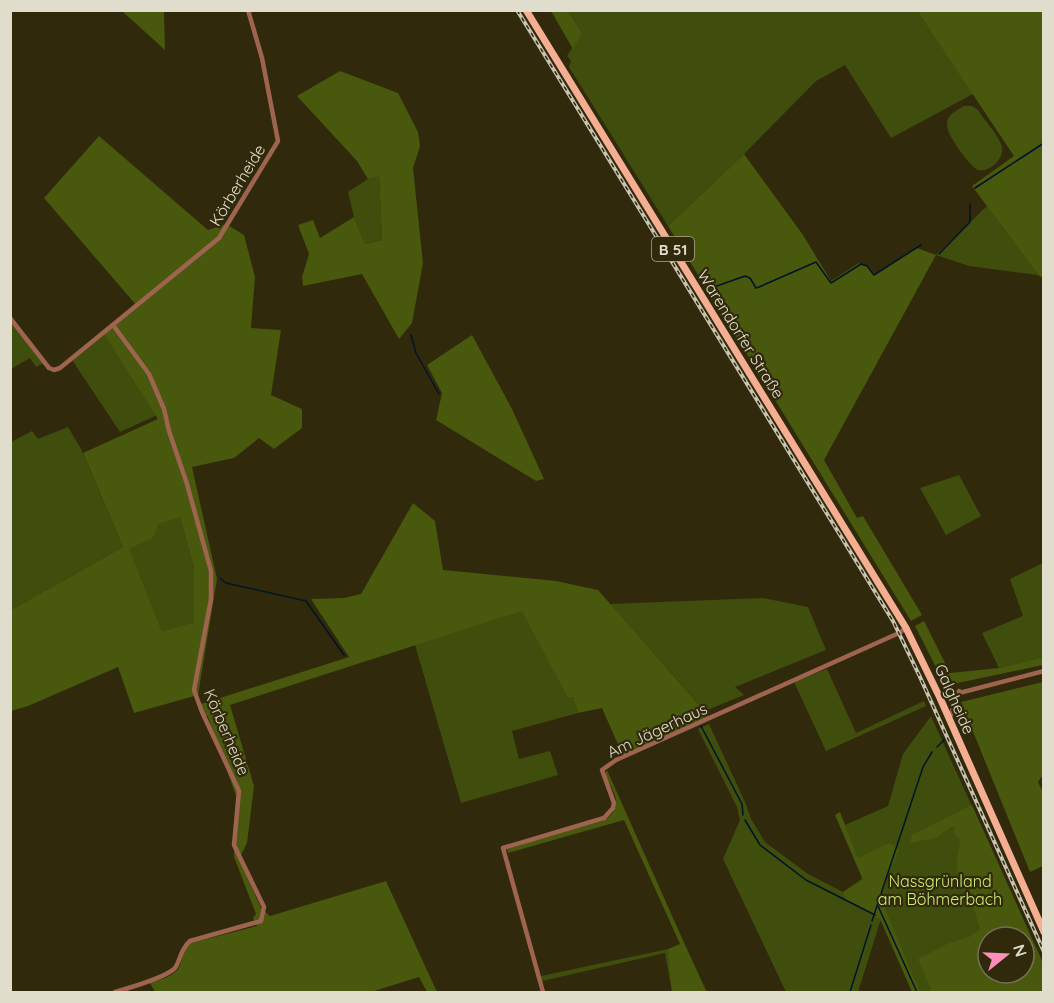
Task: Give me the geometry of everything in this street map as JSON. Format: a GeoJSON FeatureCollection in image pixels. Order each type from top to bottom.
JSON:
{"type":"FeatureCollection","features":[{"type":"Feature","properties":{"kind":"main road","name":"Warendorfer Straße"},"geometry":{"type":"LineString","coordinates":[[526,10],[820,487]]}},
{"type":"Feature","properties":{"kind":"main road","name":"Galgheide"},"geometry":{"type":"LineString","coordinates":[[820,487],[906,628],[940,698],[1044,932]]}},
{"type":"Feature","properties":{"kind":"street","name":"Körberheide"},"geometry":{"type":"LineString","coordinates":[[10,318],[50,368],[54,370],[60,368],[219,238],[278,141],[262,58],[248,10]]}},
{"type":"Feature","properties":{"kind":"street","name":"Körberheide"},"geometry":{"type":"LineString","coordinates":[[113,325],[148,374],[164,409],[211,571],[211,599],[194,690],[238,791],[234,844],[264,907],[261,921],[190,941],[182,949],[176,968],[167,974],[115,993]]}},
{"type":"Feature","properties":{"kind":"street","name":"Am Jägerhaus"},"geometry":{"type":"LineString","coordinates":[[543,993],[503,848],[604,818],[613,808],[614,803],[602,770],[616,760],[906,628]]}},
{"type":"Feature","properties":{"kind":"street"},"geometry":{"type":"LineString","coordinates":[[940,698],[958,691],[1044,671]]}},
{"type":"Feature","properties":{"kind":"street"},"geometry":{"type":"LineString","coordinates":[[949,719],[958,691]]}},
{"type":"Feature","properties":{"kind":"green space"},"geometry":{"type":"Polygon","coordinates":[[[122,11],[164,11],[165,50],[122,11]]]}},
{"type":"Feature","properties":{"kind":"green space"},"geometry":{"type":"Polygon","coordinates":[[[551,11],[568,11],[582,33],[573,49],[551,11]]]}},
{"type":"Feature","properties":{"kind":"green space"},"geometry":{"type":"Polygon","coordinates":[[[568,11],[917,11],[973,94],[891,138],[845,65],[816,81],[668,226],[569,67],[571,61],[567,56],[582,33],[568,11]]]}},
{"type":"Feature","properties":{"kind":"green space"},"geometry":{"type":"Polygon","coordinates":[[[917,11],[1043,11],[1043,278],[1038,275],[972,186],[1014,156],[917,11]]]}},
{"type":"Feature","properties":{"kind":"green space"},"geometry":{"type":"Polygon","coordinates":[[[340,71],[398,93],[418,132],[420,146],[413,168],[423,263],[412,323],[399,339],[362,274],[303,286],[302,277],[309,254],[298,225],[313,220],[320,238],[354,217],[365,244],[382,240],[379,176],[368,179],[357,161],[297,96],[340,71]]]}},
{"type":"Feature","properties":{"kind":"green space"},"geometry":{"type":"Polygon","coordinates":[[[964,106],[972,106],[978,110],[1001,144],[1000,158],[988,169],[975,168],[957,146],[948,130],[948,119],[964,106]]]}},
{"type":"Feature","properties":{"kind":"green space"},"geometry":{"type":"Polygon","coordinates":[[[99,136],[208,230],[226,224],[244,235],[255,277],[251,328],[281,330],[271,395],[302,409],[302,428],[274,449],[259,438],[234,458],[192,467],[217,579],[198,695],[134,713],[118,667],[28,706],[11,711],[11,610],[123,547],[83,453],[158,419],[104,334],[137,306],[44,198],[99,136]],[[180,517],[158,524],[154,537],[129,549],[162,632],[194,622],[194,568],[180,517]]]}},
{"type":"Feature","properties":{"kind":"green space"},"geometry":{"type":"Polygon","coordinates":[[[744,154],[803,235],[831,281],[859,263],[867,266],[875,274],[917,248],[936,255],[824,460],[857,518],[863,516],[922,615],[911,621],[668,226],[744,154]]]}},
{"type":"Feature","properties":{"kind":"green space"},"geometry":{"type":"Polygon","coordinates":[[[379,175],[382,240],[365,244],[354,217],[348,192],[379,175]]]}},
{"type":"Feature","properties":{"kind":"green space"},"geometry":{"type":"Polygon","coordinates":[[[987,206],[1038,275],[969,266],[936,255],[987,206]]]}},
{"type":"Feature","properties":{"kind":"green space"},"geometry":{"type":"Polygon","coordinates":[[[10,321],[44,363],[36,367],[30,358],[11,369],[10,321]]]}},
{"type":"Feature","properties":{"kind":"green space"},"geometry":{"type":"Polygon","coordinates":[[[104,334],[157,415],[120,432],[72,360],[104,334]]]}},
{"type":"Feature","properties":{"kind":"green space"},"geometry":{"type":"Polygon","coordinates":[[[472,335],[512,409],[544,479],[536,481],[436,420],[442,393],[427,365],[472,335]]]}},
{"type":"Feature","properties":{"kind":"green space"},"geometry":{"type":"Polygon","coordinates":[[[68,427],[81,449],[123,547],[11,610],[11,442],[32,431],[38,439],[68,427]]]}},
{"type":"Feature","properties":{"kind":"green space"},"geometry":{"type":"Polygon","coordinates":[[[959,475],[981,516],[946,535],[920,488],[959,475]]]}},
{"type":"Feature","properties":{"kind":"green space"},"geometry":{"type":"Polygon","coordinates":[[[413,503],[435,521],[443,570],[556,581],[598,590],[709,716],[623,756],[602,708],[578,713],[573,697],[568,698],[522,611],[230,705],[254,786],[247,843],[239,859],[261,908],[270,916],[386,881],[437,992],[427,992],[419,977],[371,992],[155,992],[150,983],[175,972],[185,950],[191,943],[257,926],[253,918],[256,914],[234,857],[236,796],[208,717],[201,704],[349,657],[311,599],[344,598],[361,594],[413,503]]]}},
{"type":"Feature","properties":{"kind":"green space"},"geometry":{"type":"Polygon","coordinates":[[[180,516],[194,568],[194,622],[162,633],[128,548],[154,537],[157,524],[180,516]]]}},
{"type":"Feature","properties":{"kind":"green space"},"geometry":{"type":"Polygon","coordinates":[[[1043,563],[1043,657],[999,668],[982,633],[1023,616],[1010,579],[1043,563]]]}},
{"type":"Feature","properties":{"kind":"green space"},"geometry":{"type":"Polygon","coordinates":[[[763,598],[808,607],[826,650],[735,687],[744,695],[705,711],[610,604],[763,598]]]}},
{"type":"Feature","properties":{"kind":"green space"},"geometry":{"type":"Polygon","coordinates":[[[523,610],[568,698],[573,697],[578,713],[512,731],[519,759],[550,751],[558,775],[461,803],[415,645],[523,610]]]}},
{"type":"Feature","properties":{"kind":"green space"},"geometry":{"type":"Polygon","coordinates":[[[924,621],[950,673],[999,668],[1043,657],[1043,665],[953,684],[943,681],[915,626],[924,621]]]}},
{"type":"Feature","properties":{"kind":"green space"},"geometry":{"type":"Polygon","coordinates":[[[827,669],[856,733],[924,701],[926,706],[826,751],[794,682],[827,669]]]}},
{"type":"Feature","properties":{"kind":"green space"},"geometry":{"type":"Polygon","coordinates":[[[1043,682],[1043,775],[1038,782],[1043,792],[1043,866],[1030,872],[961,702],[1043,682]]]}},
{"type":"Feature","properties":{"kind":"green space","name":"Nassgrünland am Böhmerbach"},"geometry":{"type":"Polygon","coordinates":[[[931,716],[1026,925],[976,925],[976,985],[1036,985],[1036,948],[1043,963],[1043,992],[915,992],[881,919],[858,992],[786,992],[723,859],[740,820],[737,807],[698,729],[709,724],[751,819],[765,842],[808,874],[843,892],[864,877],[889,843],[858,859],[845,825],[888,806],[903,754],[931,716]]]}},
{"type":"Feature","properties":{"kind":"green space"},"geometry":{"type":"Polygon","coordinates":[[[607,770],[706,992],[672,992],[668,949],[680,944],[624,820],[508,853],[507,850],[513,846],[603,821],[610,816],[616,800],[605,774],[607,770]]]}},
{"type":"Feature","properties":{"kind":"green space"},"geometry":{"type":"Polygon","coordinates":[[[972,805],[1026,925],[979,925],[968,896],[970,889],[967,881],[962,878],[957,868],[960,840],[953,832],[955,827],[951,827],[936,838],[910,843],[912,835],[972,805]]]}},
{"type":"Feature","properties":{"kind":"green space"},"geometry":{"type":"Polygon","coordinates":[[[840,812],[858,858],[889,843],[899,849],[880,897],[920,992],[912,992],[880,919],[846,900],[843,892],[863,880],[835,815],[840,812]]]}},
{"type":"Feature","properties":{"kind":"green space"},"geometry":{"type":"Polygon","coordinates":[[[976,932],[976,985],[1036,985],[1036,947],[1043,963],[1043,992],[932,992],[918,959],[947,944],[969,937],[976,932]]]}},
{"type":"Feature","properties":{"kind":"green space"},"geometry":{"type":"Polygon","coordinates":[[[686,947],[707,992],[672,992],[665,953],[542,981],[541,976],[686,947]]]}},
{"type":"Feature","properties":{"kind":"waterway"},"geometry":{"type":"LineString","coordinates":[[975,188],[1044,143]]}},
{"type":"Feature","properties":{"kind":"waterway"},"geometry":{"type":"LineString","coordinates":[[939,254],[970,222],[970,204]]}},
{"type":"Feature","properties":{"kind":"waterway"},"geometry":{"type":"LineString","coordinates":[[714,287],[745,276],[750,278],[756,288],[816,262],[831,283],[861,264],[867,266],[874,275],[921,245]]}},
{"type":"Feature","properties":{"kind":"waterway"},"geometry":{"type":"LineString","coordinates":[[411,335],[416,353],[439,394]]}},
{"type":"Feature","properties":{"kind":"waterway"},"geometry":{"type":"LineString","coordinates":[[220,578],[226,583],[306,601],[344,655]]}},
{"type":"Feature","properties":{"kind":"waterway"},"geometry":{"type":"LineString","coordinates":[[701,726],[742,804],[743,815]]}},
{"type":"Feature","properties":{"kind":"waterway"},"geometry":{"type":"LineString","coordinates":[[937,747],[944,740]]}},
{"type":"Feature","properties":{"kind":"waterway"},"geometry":{"type":"LineString","coordinates":[[872,921],[923,767],[932,752]]}},
{"type":"Feature","properties":{"kind":"waterway"},"geometry":{"type":"LineString","coordinates":[[745,820],[760,845],[806,880],[875,915]]}},
{"type":"Feature","properties":{"kind":"waterway"},"geometry":{"type":"LineString","coordinates":[[878,906],[917,992]]}},
{"type":"Feature","properties":{"kind":"waterway"},"geometry":{"type":"LineString","coordinates":[[850,992],[871,925]]}},
{"type":"Feature","properties":{"kind":"railway"},"geometry":{"type":"LineString","coordinates":[[517,10],[893,621],[1044,952]]}}]}
